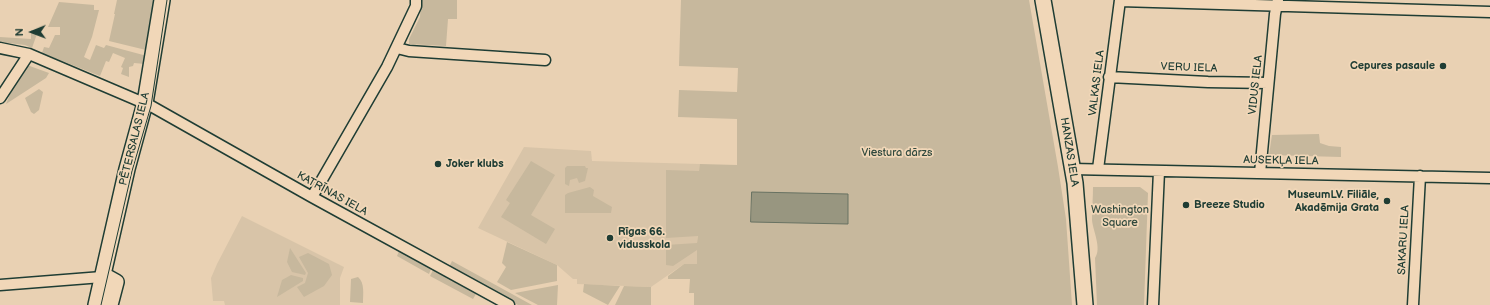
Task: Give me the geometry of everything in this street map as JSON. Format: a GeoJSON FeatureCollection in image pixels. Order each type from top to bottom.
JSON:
{"type":"FeatureCollection","features":[{"type":"Feature","properties":{"kind":"street","name":"PĒTERSALAS IELA"},"geometry":{"type":"LineString","coordinates":[[96,305],[127,169],[145,103],[162,0]]}},
{"type":"Feature","properties":{"kind":"street"},"geometry":{"type":"LineString","coordinates":[[312,197],[358,119],[397,48],[416,6],[416,0]]}},
{"type":"Feature","properties":{"kind":"street","name":"HANZAS IELA"},"geometry":{"type":"LineString","coordinates":[[1043,0],[1075,183],[1085,305]]}},
{"type":"Feature","properties":{"kind":"street"},"geometry":{"type":"LineString","coordinates":[[1120,1],[1277,3],[1490,12]]}},
{"type":"Feature","properties":{"kind":"street","name":"VALKAS IELA"},"geometry":{"type":"LineString","coordinates":[[1098,169],[1120,1]]}},
{"type":"Feature","properties":{"kind":"street","name":"VIDUS IELA"},"geometry":{"type":"LineString","coordinates":[[1260,173],[1277,3]]}},
{"type":"Feature","properties":{"kind":"street","name":"KATRĪNAS IELA"},"geometry":{"type":"LineString","coordinates":[[0,48],[29,54],[145,103],[509,305]]}},
{"type":"Feature","properties":{"kind":"street"},"geometry":{"type":"LineString","coordinates":[[397,48],[409,51],[545,60]]}},
{"type":"Feature","properties":{"kind":"street"},"geometry":{"type":"LineString","coordinates":[[0,98],[29,54]]}},
{"type":"Feature","properties":{"kind":"street","name":"VERU IELA"},"geometry":{"type":"LineString","coordinates":[[1109,77],[1208,82],[1268,82]]}},
{"type":"Feature","properties":{"kind":"street","name":"AUSEKĻA IELA"},"geometry":{"type":"LineString","coordinates":[[1072,169],[1490,178]]}},
{"type":"Feature","properties":{"kind":"street"},"geometry":{"type":"LineString","coordinates":[[1153,305],[1159,171]]}},
{"type":"Feature","properties":{"kind":"street","name":"SAKARU IELA"},"geometry":{"type":"LineString","coordinates":[[1413,305],[1420,176]]}},
{"type":"Feature","properties":{"kind":"street"},"geometry":{"type":"LineString","coordinates":[[0,285],[106,277],[116,282],[110,305]]}},
{"type":"Feature","properties":{"kind":"shaded area"},"geometry":{"type":"Polygon","coordinates":[[[524,147],[591,151],[592,161],[700,164],[697,264],[684,264],[651,287],[577,284],[577,279],[573,279],[557,265],[478,228],[524,147]]]}},
{"type":"Feature","properties":{"kind":"shaded area"},"geometry":{"type":"Polygon","coordinates":[[[752,192],[848,194],[848,224],[751,222],[752,192]]]}},
{"type":"Feature","properties":{"kind":"shaded area"},"geometry":{"type":"Polygon","coordinates":[[[242,216],[344,267],[340,278],[340,305],[225,305],[224,301],[213,301],[211,278],[242,216]]]}},
{"type":"Feature","properties":{"kind":"green space"},"geometry":{"type":"Polygon","coordinates":[[[117,0],[155,0],[146,50],[109,41],[117,0]]]}},
{"type":"Feature","properties":{"kind":"green space"},"geometry":{"type":"Polygon","coordinates":[[[421,0],[457,0],[457,19],[448,19],[446,46],[409,44],[409,39],[420,17],[421,0]]]}},
{"type":"Feature","properties":{"kind":"green space","name":"Viestura dārzs"},"geometry":{"type":"Polygon","coordinates":[[[681,0],[1029,0],[1066,219],[1072,305],[694,305],[694,293],[689,293],[690,279],[668,279],[668,276],[684,264],[697,264],[697,250],[673,266],[666,265],[666,245],[697,243],[698,236],[666,238],[666,170],[699,171],[700,164],[737,165],[737,119],[678,117],[679,90],[737,92],[738,68],[679,66],[681,0]]]}},
{"type":"Feature","properties":{"kind":"green space"},"geometry":{"type":"Polygon","coordinates":[[[59,2],[94,5],[94,10],[99,10],[92,37],[84,57],[90,60],[96,45],[104,48],[106,45],[147,56],[145,64],[134,63],[133,66],[129,67],[129,77],[121,74],[123,68],[121,67],[125,58],[113,53],[109,62],[106,61],[100,76],[42,53],[44,47],[49,48],[55,35],[60,35],[60,27],[48,27],[59,2]]]}},
{"type":"Feature","properties":{"kind":"green space"},"geometry":{"type":"Polygon","coordinates":[[[31,30],[38,31],[32,48],[25,45],[0,42],[0,37],[31,39],[31,30]]]}},
{"type":"Feature","properties":{"kind":"green space"},"geometry":{"type":"Polygon","coordinates":[[[27,65],[49,73],[46,78],[6,104],[19,72],[27,65]]]}},
{"type":"Feature","properties":{"kind":"green space"},"geometry":{"type":"Polygon","coordinates":[[[39,89],[43,92],[39,110],[34,114],[31,112],[25,98],[39,89]]]}},
{"type":"Feature","properties":{"kind":"green space"},"geometry":{"type":"Polygon","coordinates":[[[1319,134],[1320,143],[1329,146],[1341,147],[1341,157],[1269,155],[1272,135],[1319,134]]]}},
{"type":"Feature","properties":{"kind":"green space"},"geometry":{"type":"Polygon","coordinates":[[[531,161],[555,175],[531,215],[555,229],[546,244],[501,217],[510,203],[506,200],[531,161]]]}},
{"type":"Feature","properties":{"kind":"green space"},"geometry":{"type":"Polygon","coordinates":[[[567,166],[585,166],[588,168],[585,181],[579,183],[577,178],[570,180],[569,186],[565,184],[565,168],[567,166]]]}},
{"type":"Feature","properties":{"kind":"green space"},"geometry":{"type":"Polygon","coordinates":[[[590,187],[594,190],[593,196],[612,207],[611,213],[565,213],[565,195],[590,187]]]}},
{"type":"Feature","properties":{"kind":"green space","name":"Washington Square"},"geometry":{"type":"Polygon","coordinates":[[[1093,187],[1140,187],[1148,193],[1144,305],[1097,305],[1095,258],[1098,249],[1092,220],[1093,187]]]}},
{"type":"Feature","properties":{"kind":"green space"},"geometry":{"type":"Polygon","coordinates":[[[507,242],[557,265],[557,281],[511,290],[497,282],[506,267],[502,263],[507,242]]]}},
{"type":"Feature","properties":{"kind":"green space"},"geometry":{"type":"Polygon","coordinates":[[[290,248],[306,273],[305,275],[292,272],[287,262],[290,248]]]}},
{"type":"Feature","properties":{"kind":"green space"},"geometry":{"type":"Polygon","coordinates":[[[399,251],[431,269],[429,274],[397,256],[399,251]]]}},
{"type":"Feature","properties":{"kind":"green space"},"geometry":{"type":"Polygon","coordinates":[[[308,253],[329,264],[332,275],[324,286],[304,297],[297,287],[305,283],[308,273],[299,257],[308,253]]]}},
{"type":"Feature","properties":{"kind":"green space"},"geometry":{"type":"Polygon","coordinates":[[[452,261],[532,305],[518,305],[449,267],[452,261]]]}},
{"type":"Feature","properties":{"kind":"green space"},"geometry":{"type":"Polygon","coordinates":[[[433,270],[476,294],[473,299],[430,276],[433,270]]]}},
{"type":"Feature","properties":{"kind":"green space"},"geometry":{"type":"Polygon","coordinates":[[[291,275],[303,278],[303,281],[277,297],[282,280],[291,275]]]}},
{"type":"Feature","properties":{"kind":"green space"},"geometry":{"type":"Polygon","coordinates":[[[358,277],[363,285],[363,303],[350,302],[351,279],[358,277]]]}},
{"type":"Feature","properties":{"kind":"green space"},"geometry":{"type":"Polygon","coordinates":[[[584,284],[620,286],[608,305],[583,292],[584,284]]]}},
{"type":"Feature","properties":{"kind":"green space"},"geometry":{"type":"Polygon","coordinates":[[[558,285],[557,305],[538,305],[515,293],[558,285]]]}},
{"type":"Feature","properties":{"kind":"green space"},"geometry":{"type":"Polygon","coordinates":[[[624,286],[651,287],[651,305],[615,305],[624,286]]]}},
{"type":"Feature","properties":{"kind":"tram line"},"geometry":{"type":"LineString","coordinates":[[101,305],[132,171],[151,106],[167,0]]}},
{"type":"Feature","properties":{"kind":"place","name":"Cepures pasaule"},"geometry":{"type":"Point","coordinates":[1443,66]}},
{"type":"Feature","properties":{"kind":"place","name":"Joker klubs"},"geometry":{"type":"Point","coordinates":[438,164]}},
{"type":"Feature","properties":{"kind":"place","name":"MuseumLV. Filiāle, Akadēmija Grata"},"geometry":{"type":"Point","coordinates":[1387,201]}},
{"type":"Feature","properties":{"kind":"place","name":"Breeze Studio"},"geometry":{"type":"Point","coordinates":[1186,205]}},
{"type":"Feature","properties":{"kind":"place","name":"Rīgas 66. vidusskola"},"geometry":{"type":"Point","coordinates":[610,238]}}]}
